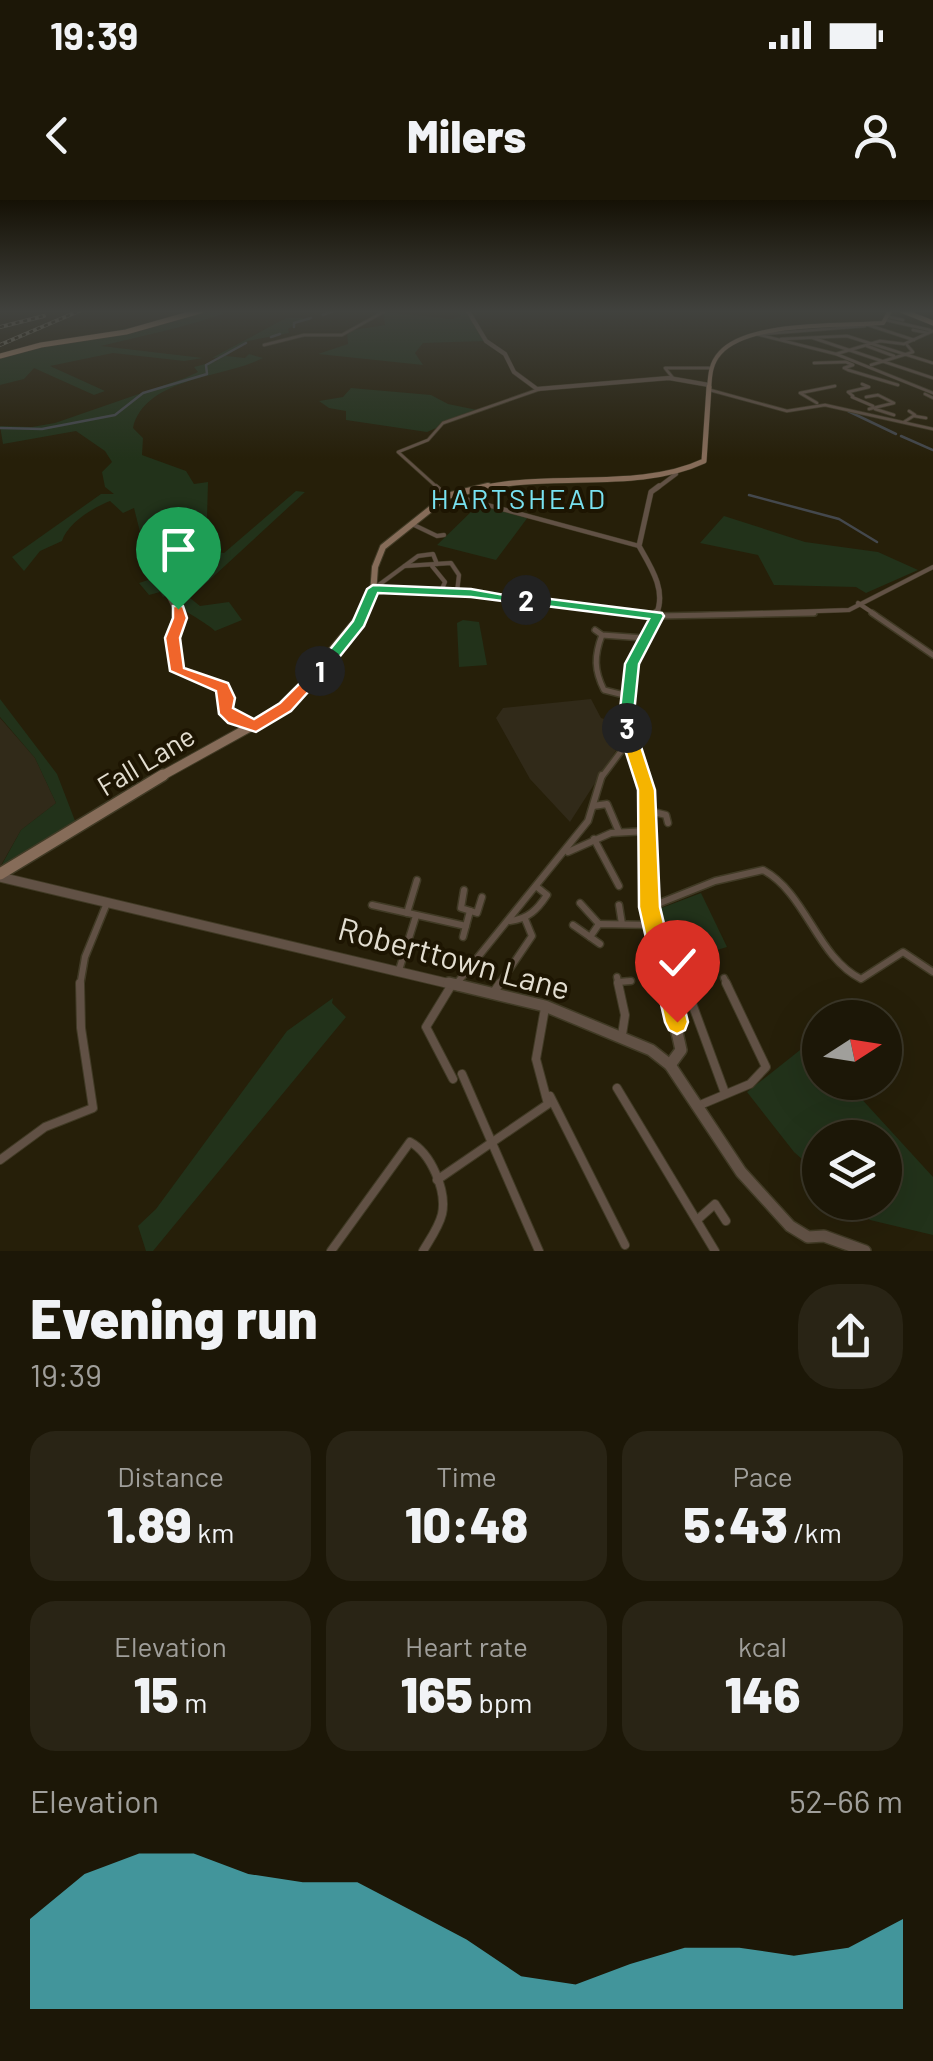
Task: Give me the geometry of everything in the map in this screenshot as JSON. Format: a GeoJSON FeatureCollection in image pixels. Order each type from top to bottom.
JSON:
{"type":"FeatureCollection","features":[{"type":"Feature","properties":{"kind":"main road"},"geometry":{"type":"LineString","coordinates":[[448,495],[510,481],[676,474],[704,461],[710,368],[715,360]]}},
{"type":"Feature","properties":{"kind":"main road","name":"Fall Lane"},"geometry":{"type":"LineString","coordinates":[[0,876],[186,761],[256,726],[306,688],[359,623],[383,547],[448,495]]}},
{"type":"Feature","properties":{"kind":"street"},"geometry":{"type":"LineString","coordinates":[[507,360],[514,372],[536,389]]}},
{"type":"Feature","properties":{"kind":"street"},"geometry":{"type":"LineString","coordinates":[[814,363],[837,360]]}},
{"type":"Feature","properties":{"kind":"street"},"geometry":{"type":"LineString","coordinates":[[846,360],[853,365],[846,369],[898,385]]}},
{"type":"Feature","properties":{"kind":"street"},"geometry":{"type":"LineString","coordinates":[[849,360],[861,363]]}},
{"type":"Feature","properties":{"kind":"street"},"geometry":{"type":"LineString","coordinates":[[852,360],[930,395]]}},
{"type":"Feature","properties":{"kind":"street"},"geometry":{"type":"LineString","coordinates":[[877,360],[932,378]]}},
{"type":"Feature","properties":{"kind":"street"},"geometry":{"type":"LineString","coordinates":[[870,366],[889,360]]}},
{"type":"Feature","properties":{"kind":"street"},"geometry":{"type":"LineString","coordinates":[[907,369],[921,364]]}},
{"type":"Feature","properties":{"kind":"street"},"geometry":{"type":"LineString","coordinates":[[672,378],[665,368],[710,368]]}},
{"type":"Feature","properties":{"kind":"street"},"geometry":{"type":"LineString","coordinates":[[639,546],[448,495],[398,452],[428,440],[442,423],[536,389],[672,378],[788,411],[819,404]]}},
{"type":"Feature","properties":{"kind":"street"},"geometry":{"type":"LineString","coordinates":[[835,386],[800,394],[819,404],[893,413]]}},
{"type":"Feature","properties":{"kind":"street"},"geometry":{"type":"LineString","coordinates":[[858,386],[870,387]]}},
{"type":"Feature","properties":{"kind":"street"},"geometry":{"type":"LineString","coordinates":[[870,409],[894,403],[870,387],[858,386],[848,392],[870,409],[931,428]]}},
{"type":"Feature","properties":{"kind":"street"},"geometry":{"type":"LineString","coordinates":[[866,396],[878,394]]}},
{"type":"Feature","properties":{"kind":"street"},"geometry":{"type":"LineString","coordinates":[[909,411],[926,418]]}},
{"type":"Feature","properties":{"kind":"street"},"geometry":{"type":"LineString","coordinates":[[904,422],[914,416]]}},
{"type":"Feature","properties":{"kind":"street"},"geometry":{"type":"LineString","coordinates":[[670,1066],[681,1050],[649,907],[650,811],[641,770],[628,742],[628,696],[632,664],[658,616],[657,578],[639,546],[652,492],[676,474]]}},
{"type":"Feature","properties":{"kind":"street"},"geometry":{"type":"LineString","coordinates":[[409,523],[442,537]]}},
{"type":"Feature","properties":{"kind":"street"},"geometry":{"type":"LineString","coordinates":[[144,546],[179,612],[172,638],[178,671],[223,687],[227,714],[256,726]]}},
{"type":"Feature","properties":{"kind":"street"},"geometry":{"type":"LineString","coordinates":[[373,588],[430,552],[445,582],[441,591]]}},
{"type":"Feature","properties":{"kind":"street"},"geometry":{"type":"LineString","coordinates":[[405,566],[450,562],[458,571],[457,592]]}},
{"type":"Feature","properties":{"kind":"street"},"geometry":{"type":"LineString","coordinates":[[849,610],[933,567]]}},
{"type":"Feature","properties":{"kind":"street"},"geometry":{"type":"LineString","coordinates":[[373,588],[457,592],[658,616],[869,610]]}},
{"type":"Feature","properties":{"kind":"street"},"geometry":{"type":"LineString","coordinates":[[858,604],[933,655]]}},
{"type":"Feature","properties":{"kind":"street"},"geometry":{"type":"LineString","coordinates":[[595,630],[602,635],[644,638]]}},
{"type":"Feature","properties":{"kind":"street"},"geometry":{"type":"LineString","coordinates":[[602,635],[593,669],[604,690],[628,696]]}},
{"type":"Feature","properties":{"kind":"street"},"geometry":{"type":"LineString","coordinates":[[539,1251],[458,1076],[426,1028],[456,983],[566,853],[588,821],[601,777],[628,742]]}},
{"type":"Feature","properties":{"kind":"street"},"geometry":{"type":"LineString","coordinates":[[592,806],[607,804],[619,832]]}},
{"type":"Feature","properties":{"kind":"street"},"geometry":{"type":"LineString","coordinates":[[650,811],[666,815],[668,823]]}},
{"type":"Feature","properties":{"kind":"street"},"geometry":{"type":"LineString","coordinates":[[566,853],[619,832],[649,832]]}},
{"type":"Feature","properties":{"kind":"street"},"geometry":{"type":"LineString","coordinates":[[594,839],[620,886]]}},
{"type":"Feature","properties":{"kind":"street"},"geometry":{"type":"LineString","coordinates":[[649,907],[740,874],[762,870],[780,880],[852,976],[861,980],[903,952],[926,971],[933,972]]}},
{"type":"Feature","properties":{"kind":"street","name":"Roberttown Lane"},"geometry":{"type":"LineString","coordinates":[[0,876],[494,992],[545,1006],[651,1050],[670,1066],[741,1172],[807,1244],[824,1236],[865,1251]]}},
{"type":"Feature","properties":{"kind":"street"},"geometry":{"type":"LineString","coordinates":[[399,970],[417,880]]}},
{"type":"Feature","properties":{"kind":"street"},"geometry":{"type":"LineString","coordinates":[[509,921],[525,919],[539,908],[547,895],[537,887]]}},
{"type":"Feature","properties":{"kind":"street"},"geometry":{"type":"LineString","coordinates":[[464,890],[461,908],[477,913],[482,898]]}},
{"type":"Feature","properties":{"kind":"street"},"geometry":{"type":"LineString","coordinates":[[0,1160],[45,1127],[92,1108],[77,1008],[84,958],[107,903]]}},
{"type":"Feature","properties":{"kind":"street"},"geometry":{"type":"LineString","coordinates":[[580,903],[599,924],[654,925]]}},
{"type":"Feature","properties":{"kind":"street"},"geometry":{"type":"LineString","coordinates":[[372,906],[466,926]]}},
{"type":"Feature","properties":{"kind":"street"},"geometry":{"type":"LineString","coordinates":[[619,906],[622,924]]}},
{"type":"Feature","properties":{"kind":"street"},"geometry":{"type":"LineString","coordinates":[[463,937],[470,911]]}},
{"type":"Feature","properties":{"kind":"street"},"geometry":{"type":"LineString","coordinates":[[494,992],[532,936],[525,919]]}},
{"type":"Feature","properties":{"kind":"street"},"geometry":{"type":"LineString","coordinates":[[590,937],[599,924]]}},
{"type":"Feature","properties":{"kind":"street"},"geometry":{"type":"LineString","coordinates":[[574,925],[600,944]]}},
{"type":"Feature","properties":{"kind":"street"},"geometry":{"type":"LineString","coordinates":[[371,937],[407,945]]}},
{"type":"Feature","properties":{"kind":"street"},"geometry":{"type":"LineString","coordinates":[[695,1107],[750,1084],[766,1067],[724,978]]}},
{"type":"Feature","properties":{"kind":"street"},"geometry":{"type":"LineString","coordinates":[[622,1038],[625,1015],[618,979],[631,981]]}},
{"type":"Feature","properties":{"kind":"street"},"geometry":{"type":"LineString","coordinates":[[686,987],[725,1093]]}},
{"type":"Feature","properties":{"kind":"street"},"geometry":{"type":"LineString","coordinates":[[545,1006],[537,1068],[625,1245]]}},
{"type":"Feature","properties":{"kind":"street"},"geometry":{"type":"LineString","coordinates":[[618,1088],[715,1251]]}},
{"type":"Feature","properties":{"kind":"street"},"geometry":{"type":"LineString","coordinates":[[438,1180],[543,1110],[550,1096]]}},
{"type":"Feature","properties":{"kind":"street"},"geometry":{"type":"LineString","coordinates":[[332,1251],[410,1142],[424,1151],[438,1180],[445,1208],[423,1251]]}},
{"type":"Feature","properties":{"kind":"street"},"geometry":{"type":"LineString","coordinates":[[697,1220],[714,1204],[726,1221]]}},
{"type":"Feature","properties":{"kind":"shaded area"},"geometry":{"type":"Polygon","coordinates":[[[591,699],[601,718],[623,725],[622,741],[570,822],[530,779],[496,718],[503,708],[591,699]]]}},
{"type":"Feature","properties":{"kind":"shaded area"},"geometry":{"type":"Polygon","coordinates":[[[0,718],[35,758],[56,803],[21,830],[0,867],[0,718]]]}},
{"type":"Feature","properties":{"kind":"green space"},"geometry":{"type":"Polygon","coordinates":[[[0,360],[79,360],[50,366],[105,391],[94,395],[34,368],[24,379],[0,385],[0,360]]]}},
{"type":"Feature","properties":{"kind":"green space"},"geometry":{"type":"Polygon","coordinates":[[[258,360],[169,389],[140,411],[133,428],[143,438],[142,455],[186,471],[194,484],[208,482],[207,519],[196,550],[224,553],[296,491],[305,492],[190,598],[200,606],[229,602],[242,620],[215,631],[178,605],[170,594],[149,595],[139,583],[154,578],[148,562],[153,559],[142,540],[134,508],[123,513],[110,501],[81,517],[62,541],[40,551],[24,571],[12,557],[101,494],[114,494],[105,487],[102,472],[112,462],[105,451],[76,431],[3,444],[0,426],[55,423],[185,378],[198,372],[194,367],[217,361],[258,360]]]}},
{"type":"Feature","properties":{"kind":"green space"},"geometry":{"type":"Polygon","coordinates":[[[376,360],[420,360],[423,365],[376,360]]]}},
{"type":"Feature","properties":{"kind":"green space"},"geometry":{"type":"Polygon","coordinates":[[[351,388],[431,395],[448,404],[477,410],[427,432],[346,420],[346,411],[329,408],[319,401],[343,397],[351,388]]]}},
{"type":"Feature","properties":{"kind":"green space"},"geometry":{"type":"Polygon","coordinates":[[[475,508],[528,517],[496,560],[437,545],[475,508]]]}},
{"type":"Feature","properties":{"kind":"green space"},"geometry":{"type":"Polygon","coordinates":[[[724,516],[805,542],[878,552],[918,570],[866,593],[856,587],[774,585],[758,555],[700,543],[724,516]]]}},
{"type":"Feature","properties":{"kind":"green space"},"geometry":{"type":"Polygon","coordinates":[[[479,622],[487,665],[459,667],[457,623],[479,622]]]}},
{"type":"Feature","properties":{"kind":"green space"},"geometry":{"type":"Polygon","coordinates":[[[0,699],[57,774],[77,826],[0,868],[21,830],[56,803],[35,758],[0,717],[0,699]]]}},
{"type":"Feature","properties":{"kind":"green space"},"geometry":{"type":"Polygon","coordinates":[[[701,893],[727,947],[671,964],[656,910],[701,893]]]}},
{"type":"Feature","properties":{"kind":"green space"},"geometry":{"type":"Polygon","coordinates":[[[333,998],[332,1003],[346,1017],[153,1251],[146,1251],[138,1226],[156,1209],[287,1031],[333,998]]]}},
{"type":"Feature","properties":{"kind":"green space"},"geometry":{"type":"Polygon","coordinates":[[[802,1048],[802,1100],[863,1100],[881,1120],[802,1120],[802,1159],[747,1092],[802,1048]]]}},
{"type":"Feature","properties":{"kind":"green space"},"geometry":{"type":"Polygon","coordinates":[[[902,1143],[933,1177],[933,1235],[870,1220],[902,1220],[902,1143]]]}},
{"type":"Feature","properties":{"kind":"waterway"},"geometry":{"type":"LineString","coordinates":[[0,428],[42,429],[115,415],[143,393],[207,374],[206,365],[215,360]]}},
{"type":"Feature","properties":{"kind":"waterway"},"geometry":{"type":"LineString","coordinates":[[848,411],[896,434]]}},
{"type":"Feature","properties":{"kind":"waterway"},"geometry":{"type":"LineString","coordinates":[[901,436],[933,450]]}},
{"type":"Feature","properties":{"kind":"waterway"},"geometry":{"type":"LineString","coordinates":[[749,495],[839,519],[877,542]]}},
{"type":"Feature","properties":{"kind":"district","name":"HARTSHEAD"},"geometry":{"type":"Point","coordinates":[519,499]}},
{"type":"Feature","properties":{"kind":"route"},"geometry":{"type":"LineString","coordinates":[[178,609],[179,624],[172,638],[178,671],[223,687],[227,714],[256,726],[286,707],[306,688],[359,623],[373,589],[471,593],[658,616],[632,664],[626,730],[641,770],[650,811],[649,907],[677,1022]]}}]}
